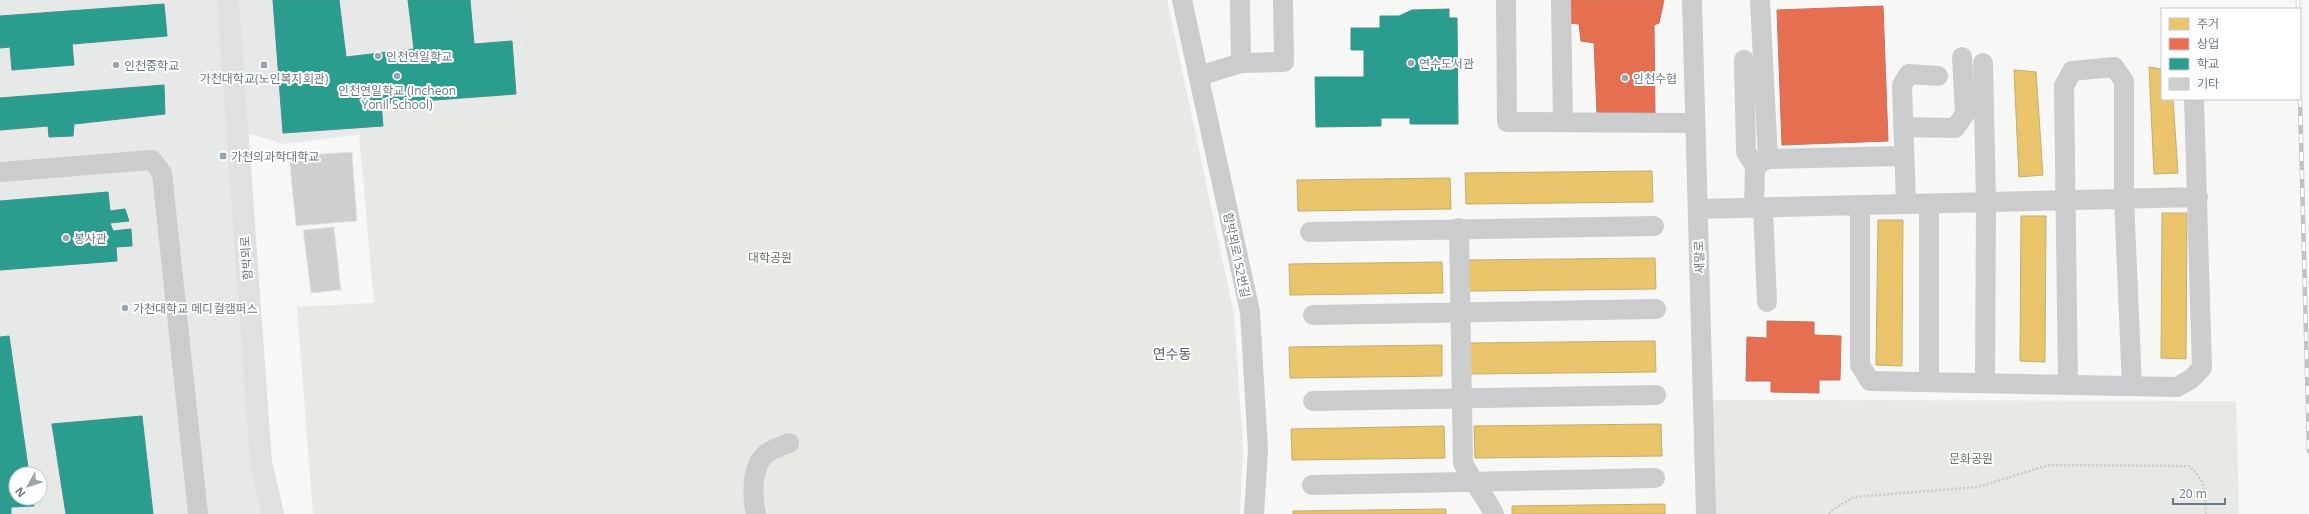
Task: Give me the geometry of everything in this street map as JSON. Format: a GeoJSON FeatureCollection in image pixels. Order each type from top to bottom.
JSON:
{"type":"FeatureCollection","features":[{"type":"Feature","properties":{"kind":"main road","name":"함박뫼로"},"geometry":{"type":"LineString","coordinates":[[228,0],[261,463],[273,514]]}},
{"type":"Feature","properties":{"kind":"street","name":"함박뫼로152번길"},"geometry":{"type":"LineString","coordinates":[[1182,0],[1250,312],[1258,450],[1254,514]]}},
{"type":"Feature","properties":{"kind":"street"},"geometry":{"type":"LineString","coordinates":[[1506,0],[1507,122],[1695,122]]}},
{"type":"Feature","properties":{"kind":"street"},"geometry":{"type":"LineString","coordinates":[[1561,0],[1563,122]]}},
{"type":"Feature","properties":{"kind":"street","name":"새말로"},"geometry":{"type":"LineString","coordinates":[[1692,0],[1706,514]]}},
{"type":"Feature","properties":{"kind":"street"},"geometry":{"type":"LineString","coordinates":[[1760,0],[1761,163],[1758,208],[1767,302]]}},
{"type":"Feature","properties":{"kind":"street"},"geometry":{"type":"LineString","coordinates":[[1199,76],[1241,63],[1284,62],[1283,1]]}},
{"type":"Feature","properties":{"kind":"street"},"geometry":{"type":"LineString","coordinates":[[1240,3],[1241,63]]}},
{"type":"Feature","properties":{"kind":"street"},"geometry":{"type":"LineString","coordinates":[[1903,127],[1955,128],[1965,114],[1962,57]]}},
{"type":"Feature","properties":{"kind":"street"},"geometry":{"type":"LineString","coordinates":[[1744,60],[1746,152],[1761,163],[1904,156]]}},
{"type":"Feature","properties":{"kind":"street"},"geometry":{"type":"LineString","coordinates":[[1983,63],[1986,202],[1985,383]]}},
{"type":"Feature","properties":{"kind":"street"},"geometry":{"type":"LineString","coordinates":[[2068,385],[2064,86],[2072,71],[2114,67],[2124,82],[2124,199],[2132,386]]}},
{"type":"Feature","properties":{"kind":"street"},"geometry":{"type":"LineString","coordinates":[[1906,204],[1902,85],[1909,74],[1938,76]]}},
{"type":"Feature","properties":{"kind":"street"},"geometry":{"type":"LineString","coordinates":[[1860,205],[1860,365],[1870,381],[2177,386],[2191,379],[2202,368],[2194,100]]}},
{"type":"Feature","properties":{"kind":"street"},"geometry":{"type":"LineString","coordinates":[[0,172],[152,160],[162,173],[198,514]]}},
{"type":"Feature","properties":{"kind":"street"},"geometry":{"type":"LineString","coordinates":[[1698,209],[2198,198]]}},
{"type":"Feature","properties":{"kind":"street"},"geometry":{"type":"LineString","coordinates":[[1929,204],[1929,382]]}},
{"type":"Feature","properties":{"kind":"street"},"geometry":{"type":"LineString","coordinates":[[1310,232],[1459,228],[1654,226]]}},
{"type":"Feature","properties":{"kind":"street"},"geometry":{"type":"LineString","coordinates":[[1459,228],[1464,463],[1472,481],[1486,497],[1494,514]]}},
{"type":"Feature","properties":{"kind":"street"},"geometry":{"type":"LineString","coordinates":[[1313,315],[1656,309]]}},
{"type":"Feature","properties":{"kind":"street"},"geometry":{"type":"LineString","coordinates":[[1313,401],[1656,395]]}},
{"type":"Feature","properties":{"kind":"street"},"geometry":{"type":"LineString","coordinates":[[756,514],[754,493],[757,469],[766,454],[789,443]]}},
{"type":"Feature","properties":{"kind":"street"},"geometry":{"type":"LineString","coordinates":[[1312,485],[1655,478]]}},
{"type":"Feature","properties":{"kind":"path"},"geometry":{"type":"LineString","coordinates":[[1829,514],[1832,510],[1854,497],[1978,487],[2049,465],[2189,466],[2201,476],[2205,491],[2206,514]]}},
{"type":"Feature","properties":{"kind":"shaded area"},"geometry":{"type":"Polygon","coordinates":[[[0,0],[515,0],[532,112],[284,144],[237,130],[273,514],[0,514],[0,0]]]}},
{"type":"Feature","properties":{"kind":"green space","name":"대학공원"},"geometry":{"type":"Polygon","coordinates":[[[515,0],[1167,0],[1234,314],[1243,447],[1240,514],[313,514],[297,307],[374,303],[359,134],[532,112],[515,0]]]}},
{"type":"Feature","properties":{"kind":"green space","name":"문화공원"},"geometry":{"type":"Polygon","coordinates":[[[1703,400],[2236,401],[2239,514],[1706,514],[1703,400]]]}},
{"type":"Feature","properties":{"kind":"building: 주거"},"geometry":{"type":"Polygon","coordinates":[[[2149,67],[2161,69],[2161,100],[2173,100],[2178,173],[2154,174],[2149,67]]]}},
{"type":"Feature","properties":{"kind":"building: 주거"},"geometry":{"type":"Polygon","coordinates":[[[2014,70],[2036,72],[2043,175],[2019,177],[2014,70]]]}},
{"type":"Feature","properties":{"kind":"building: 주거"},"geometry":{"type":"Polygon","coordinates":[[[1652,171],[1653,202],[1466,204],[1465,173],[1652,171]]]}},
{"type":"Feature","properties":{"kind":"building: 주거"},"geometry":{"type":"Polygon","coordinates":[[[1450,178],[1451,209],[1298,211],[1297,180],[1450,178]]]}},
{"type":"Feature","properties":{"kind":"building: 주거"},"geometry":{"type":"Polygon","coordinates":[[[2162,213],[2187,213],[2186,359],[2161,358],[2162,213]]]}},
{"type":"Feature","properties":{"kind":"building: 주거"},"geometry":{"type":"Polygon","coordinates":[[[2021,216],[2046,216],[2045,362],[2020,361],[2021,216]]]}},
{"type":"Feature","properties":{"kind":"building: 주거"},"geometry":{"type":"Polygon","coordinates":[[[1878,220],[1903,220],[1902,366],[1876,365],[1878,220]]]}},
{"type":"Feature","properties":{"kind":"building: 주거"},"geometry":{"type":"Polygon","coordinates":[[[1655,258],[1656,289],[1469,291],[1468,260],[1655,258]]]}},
{"type":"Feature","properties":{"kind":"building: 주거"},"geometry":{"type":"Polygon","coordinates":[[[1442,262],[1443,293],[1290,295],[1289,264],[1442,262]]]}},
{"type":"Feature","properties":{"kind":"building: 주거"},"geometry":{"type":"Polygon","coordinates":[[[1655,341],[1656,372],[1469,374],[1468,343],[1655,341]]]}},
{"type":"Feature","properties":{"kind":"building: 주거"},"geometry":{"type":"Polygon","coordinates":[[[1442,345],[1442,376],[1290,378],[1289,347],[1442,345]]]}},
{"type":"Feature","properties":{"kind":"building: 주거"},"geometry":{"type":"Polygon","coordinates":[[[1661,424],[1662,456],[1475,458],[1474,426],[1661,424]]]}},
{"type":"Feature","properties":{"kind":"building: 주거"},"geometry":{"type":"Polygon","coordinates":[[[1444,426],[1445,458],[1292,460],[1291,429],[1444,426]]]}},
{"type":"Feature","properties":{"kind":"building: 주거"},"geometry":{"type":"Polygon","coordinates":[[[1665,504],[1665,514],[1512,514],[1512,506],[1665,504]]]}},
{"type":"Feature","properties":{"kind":"building: 주거"},"geometry":{"type":"Polygon","coordinates":[[[1446,509],[1446,514],[1293,514],[1293,511],[1446,509]]]}},
{"type":"Feature","properties":{"kind":"building: 상업","name":"인천수협"},"geometry":{"type":"Polygon","coordinates":[[[1568,0],[1664,0],[1659,23],[1654,25],[1655,113],[1597,113],[1594,43],[1581,41],[1579,24],[1569,23],[1568,0]]]}},
{"type":"Feature","properties":{"kind":"building: 상업"},"geometry":{"type":"Polygon","coordinates":[[[1883,6],[1888,141],[1782,145],[1777,10],[1883,6]]]}},
{"type":"Feature","properties":{"kind":"building: 상업"},"geometry":{"type":"Polygon","coordinates":[[[1767,321],[1814,322],[1814,335],[1841,336],[1840,380],[1819,380],[1819,393],[1771,392],[1771,381],[1746,381],[1747,337],[1767,338],[1767,321]]]}},
{"type":"Feature","properties":{"kind":"building: 학교","name":"인천연일학교 (Incheon Yonil School)"},"geometry":{"type":"Polygon","coordinates":[[[273,0],[339,0],[346,57],[414,49],[408,0],[470,0],[474,44],[512,41],[516,94],[381,104],[383,126],[283,133],[273,0]]]}},
{"type":"Feature","properties":{"kind":"building: 학교"},"geometry":{"type":"Polygon","coordinates":[[[164,4],[167,36],[72,44],[74,65],[12,70],[10,47],[0,48],[0,16],[164,4]]]}},
{"type":"Feature","properties":{"kind":"building: 학교","name":"연수도서관"},"geometry":{"type":"Polygon","coordinates":[[[1449,9],[1449,18],[1457,18],[1458,124],[1410,124],[1410,118],[1381,118],[1381,126],[1316,127],[1315,77],[1364,77],[1364,50],[1351,50],[1351,28],[1380,28],[1380,16],[1399,16],[1412,10],[1449,9]]]}},
{"type":"Feature","properties":{"kind":"building: 학교"},"geometry":{"type":"Polygon","coordinates":[[[164,85],[165,114],[74,124],[73,136],[49,137],[48,126],[0,130],[0,98],[164,85]]]}},
{"type":"Feature","properties":{"kind":"building: 학교","name":"봉사관"},"geometry":{"type":"Polygon","coordinates":[[[108,192],[110,211],[125,209],[129,221],[110,223],[113,231],[131,229],[132,246],[116,247],[117,261],[0,270],[0,201],[108,192]]]}},
{"type":"Feature","properties":{"kind":"building: 학교"},"geometry":{"type":"Polygon","coordinates":[[[9,336],[28,466],[8,466],[8,506],[34,506],[11,507],[11,514],[0,514],[0,337],[9,336]]]}},
{"type":"Feature","properties":{"kind":"building: 학교"},"geometry":{"type":"Polygon","coordinates":[[[142,416],[153,514],[66,514],[52,424],[142,416]]]}},
{"type":"Feature","properties":{"kind":"building: 기타"},"geometry":{"type":"Polygon","coordinates":[[[352,152],[357,221],[296,226],[289,156],[352,152]]]}},
{"type":"Feature","properties":{"kind":"building: 기타"},"geometry":{"type":"Polygon","coordinates":[[[334,227],[341,290],[311,293],[303,230],[334,227]]]}},
{"type":"Feature","properties":{"kind":"railway"},"geometry":{"type":"LineString","coordinates":[[2298,0],[2298,8]]}},
{"type":"Feature","properties":{"kind":"railway"},"geometry":{"type":"LineString","coordinates":[[2300,100],[2309,451]]}},
{"type":"Feature","properties":{"kind":"place","name":"인천연일학교"},"geometry":{"type":"Point","coordinates":[378,56]}},
{"type":"Feature","properties":{"kind":"place","name":"연수도서관"},"geometry":{"type":"Point","coordinates":[1411,63]}},
{"type":"Feature","properties":{"kind":"place","name":"인천중학교"},"geometry":{"type":"Point","coordinates":[116,65]}},
{"type":"Feature","properties":{"kind":"place","name":"가천대학교(노인복지회관)"},"geometry":{"type":"Point","coordinates":[264,65]}},
{"type":"Feature","properties":{"kind":"place","name":"인천연일학교 (Incheon Yonil School)"},"geometry":{"type":"Point","coordinates":[397,76]}},
{"type":"Feature","properties":{"kind":"place","name":"인천수협"},"geometry":{"type":"Point","coordinates":[1625,78]}},
{"type":"Feature","properties":{"kind":"place","name":"가천의과학대학교"},"geometry":{"type":"Point","coordinates":[223,156]}},
{"type":"Feature","properties":{"kind":"place","name":"봉사관"},"geometry":{"type":"Point","coordinates":[66,238]}},
{"type":"Feature","properties":{"kind":"place","name":"가천대학교 메디컬캠퍼스"},"geometry":{"type":"Point","coordinates":[125,308]}},
{"type":"Feature","properties":{"kind":"district","name":"연수동"},"geometry":{"type":"Point","coordinates":[1172,353]}}]}
